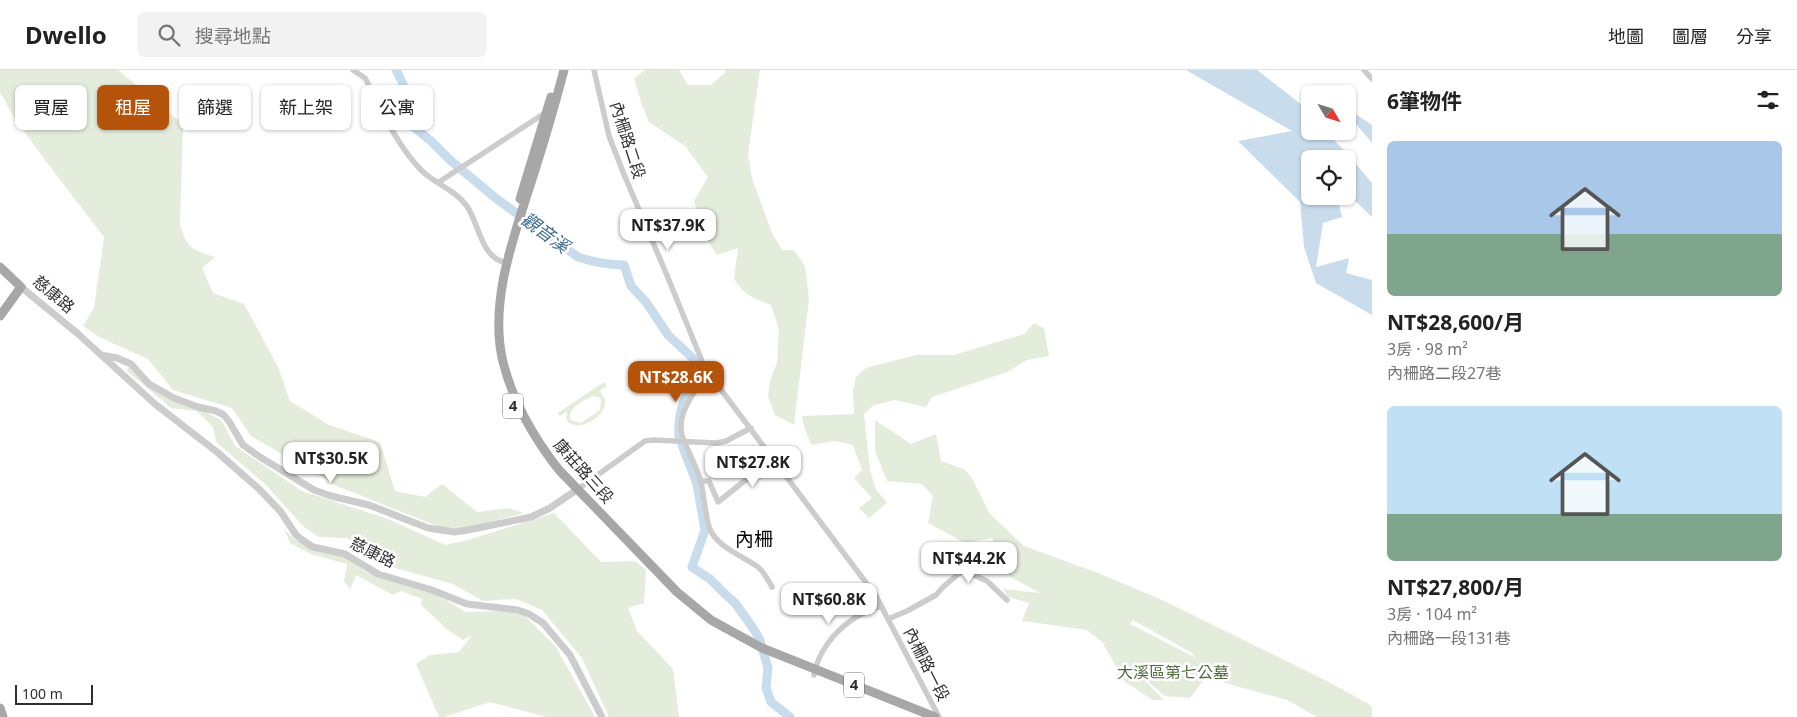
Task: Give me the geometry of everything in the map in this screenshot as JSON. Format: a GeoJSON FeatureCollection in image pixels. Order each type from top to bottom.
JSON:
{"type":"FeatureCollection","features":[{"type":"Feature","properties":{"kind":"main road","name":"康莊路三段"},"geometry":{"type":"LineString","coordinates":[[558,70],[503,262],[495,306],[495,344],[503,381],[519,420],[544,460],[677,592],[711,620],[755,648],[923,717]]}},
{"type":"Feature","properties":{"kind":"main road","name":"康莊路三段"},"geometry":{"type":"LineString","coordinates":[[564,70],[507,264],[502,288],[500,327],[503,361],[525,419],[548,456],[575,490]]}},
{"type":"Feature","properties":{"kind":"main road","name":"慈康路"},"geometry":{"type":"LineString","coordinates":[[0,266],[21,286]]}},
{"type":"Feature","properties":{"kind":"main road"},"geometry":{"type":"LineString","coordinates":[[0,316],[21,286]]}},
{"type":"Feature","properties":{"kind":"main road","name":"康莊路三段"},"geometry":{"type":"LineString","coordinates":[[814,673],[937,717]]}},
{"type":"Feature","properties":{"kind":"main road"},"geometry":{"type":"LineString","coordinates":[[0,708],[3,717]]}},
{"type":"Feature","properties":{"kind":"street"},"geometry":{"type":"LineString","coordinates":[[353,70],[365,78],[406,153],[423,172],[455,193],[467,206],[491,255],[503,262]]}},
{"type":"Feature","properties":{"kind":"street","name":"內柵路二段"},"geometry":{"type":"LineString","coordinates":[[594,70],[609,136],[622,172],[708,373],[750,428]]}},
{"type":"Feature","properties":{"kind":"street"},"geometry":{"type":"LineString","coordinates":[[1364,70],[1372,79]]}},
{"type":"Feature","properties":{"kind":"street"},"geometry":{"type":"LineString","coordinates":[[439,182],[545,113]]}},
{"type":"Feature","properties":{"kind":"street","name":"慈康路"},"geometry":{"type":"LineString","coordinates":[[21,286],[155,404],[217,452],[259,489],[289,522],[296,534],[313,547],[345,554],[378,574],[432,590],[467,604],[518,610],[543,624],[570,655],[602,717]]}},
{"type":"Feature","properties":{"kind":"street"},"geometry":{"type":"LineString","coordinates":[[100,355],[117,358],[131,364],[149,384],[174,398],[224,415],[243,444],[260,457],[314,490],[338,498],[369,504],[428,528],[455,532],[531,516],[550,508],[645,441],[716,443],[726,441],[750,428]]}},
{"type":"Feature","properties":{"kind":"street"},"geometry":{"type":"LineString","coordinates":[[708,373],[686,407],[681,424],[682,434],[700,481],[707,519],[712,533],[725,545],[760,568],[772,587]]}},
{"type":"Feature","properties":{"kind":"street","name":"內柵路一段"},"geometry":{"type":"LineString","coordinates":[[750,428],[854,566],[881,606],[937,717]]}},
{"type":"Feature","properties":{"kind":"street"},"geometry":{"type":"LineString","coordinates":[[700,481],[709,481],[718,502],[757,472],[761,476],[778,464]]}},
{"type":"Feature","properties":{"kind":"street"},"geometry":{"type":"LineString","coordinates":[[939,556],[987,581],[1007,600]]}},
{"type":"Feature","properties":{"kind":"street"},"geometry":{"type":"LineString","coordinates":[[888,619],[908,611],[936,595],[963,570]]}},
{"type":"Feature","properties":{"kind":"street"},"geometry":{"type":"LineString","coordinates":[[814,673],[821,654],[834,634],[854,618],[881,606]]}},
{"type":"Feature","properties":{"kind":"green space"},"geometry":{"type":"Polygon","coordinates":[[[0,70],[118,70],[136,85],[97,85],[97,130],[169,130],[169,112],[179,121],[179,130],[183,130],[180,225],[182,232],[192,247],[202,253],[215,257],[202,268],[213,293],[244,304],[278,367],[290,401],[329,425],[380,442],[395,491],[425,497],[442,484],[477,512],[509,508],[524,513],[463,529],[442,528],[339,487],[251,436],[232,408],[173,390],[148,359],[99,337],[83,326],[94,308],[104,237],[23,130],[87,130],[87,85],[15,85],[15,119],[0,92],[0,70]]]}},
{"type":"Feature","properties":{"kind":"green space"},"geometry":{"type":"Polygon","coordinates":[[[645,70],[679,70],[688,85],[711,85],[725,73],[725,70],[760,70],[748,154],[752,178],[772,233],[782,250],[794,250],[805,266],[809,299],[794,425],[775,415],[768,396],[770,381],[777,363],[779,329],[771,305],[750,296],[734,279],[738,248],[717,255],[705,237],[694,201],[708,177],[685,146],[649,122],[634,78],[645,70]]]}},
{"type":"Feature","properties":{"kind":"green space"},"geometry":{"type":"Polygon","coordinates":[[[1034,323],[1044,328],[1049,356],[1027,360],[1007,372],[932,397],[926,407],[895,400],[874,405],[864,414],[870,471],[876,489],[887,503],[869,518],[859,508],[872,498],[854,478],[862,470],[853,445],[835,441],[811,445],[802,416],[854,414],[853,390],[856,377],[866,368],[916,355],[954,355],[1024,334],[1034,323]]]}},
{"type":"Feature","properties":{"kind":"green space"},"geometry":{"type":"Polygon","coordinates":[[[128,367],[135,371],[150,387],[165,397],[197,407],[222,421],[235,446],[302,491],[388,519],[445,545],[468,540],[554,513],[601,562],[635,561],[646,570],[644,603],[628,608],[637,631],[673,669],[679,717],[609,717],[582,658],[542,610],[516,599],[483,601],[453,584],[377,563],[347,538],[319,537],[304,527],[265,484],[216,442],[213,427],[197,411],[171,408],[127,371],[128,367]]]}},
{"type":"Feature","properties":{"kind":"green space"},"geometry":{"type":"Polygon","coordinates":[[[604,382],[607,386],[599,391],[604,398],[605,406],[595,419],[579,425],[571,424],[566,419],[567,412],[560,416],[558,413],[604,382]],[[592,396],[576,406],[571,412],[571,420],[581,423],[600,410],[601,400],[599,397],[592,396]]]}},
{"type":"Feature","properties":{"kind":"green space","name":"大溪區第七公墓"},"geometry":{"type":"Polygon","coordinates":[[[875,420],[911,444],[936,434],[941,461],[964,469],[972,478],[990,514],[1024,546],[1098,573],[1160,599],[1327,681],[1372,706],[1372,717],[1317,717],[1287,700],[1225,683],[1211,670],[1190,698],[1165,696],[1134,670],[1164,700],[1153,700],[1125,682],[1102,642],[1087,630],[1022,621],[1029,603],[1008,597],[1003,589],[1040,593],[1009,576],[992,538],[965,543],[928,523],[933,496],[922,484],[887,481],[875,451],[875,420]],[[1133,620],[1130,624],[1196,658],[1192,653],[1133,620]]]}},
{"type":"Feature","properties":{"kind":"green space"},"geometry":{"type":"Polygon","coordinates":[[[284,529],[295,540],[325,553],[343,554],[366,572],[434,593],[466,612],[504,611],[524,615],[556,647],[595,717],[546,717],[490,702],[439,717],[416,664],[430,655],[459,652],[472,635],[463,640],[448,630],[421,605],[422,599],[401,591],[393,595],[356,575],[350,589],[344,581],[347,564],[311,554],[290,543],[284,529]]]}},
{"type":"Feature","properties":{"kind":"water"},"geometry":{"type":"Polygon","coordinates":[[[1186,70],[1257,70],[1301,104],[1301,140],[1334,140],[1344,150],[1301,150],[1301,205],[1339,205],[1342,217],[1323,223],[1316,267],[1349,258],[1346,273],[1372,280],[1372,315],[1316,283],[1304,247],[1300,202],[1238,141],[1292,131],[1186,70]]]}},
{"type":"Feature","properties":{"kind":"water"},"geometry":{"type":"Polygon","coordinates":[[[1356,114],[1372,125],[1372,143],[1357,125],[1356,114]]]}},
{"type":"Feature","properties":{"kind":"water"},"geometry":{"type":"Polygon","coordinates":[[[1356,164],[1372,183],[1372,217],[1356,202],[1356,164]]]}},
{"type":"Feature","properties":{"kind":"waterway","name":"觀音溪"},"geometry":{"type":"LineString","coordinates":[[396,70],[403,83],[407,99],[404,119],[431,141],[450,160],[498,200],[578,257],[601,263],[624,265],[631,286],[646,302],[668,335],[697,362],[703,374],[691,387],[687,395],[679,420],[679,437]]}},
{"type":"Feature","properties":{"kind":"waterway","name":"觀音溪"},"geometry":{"type":"LineString","coordinates":[[682,445],[697,484],[705,530],[692,567],[710,579],[735,603],[753,628],[760,640],[768,668],[766,688],[771,702],[790,717]]}},
{"type":"Feature","properties":{"kind":"district","name":"內柵"},"geometry":{"type":"Point","coordinates":[754,539]}}]}
